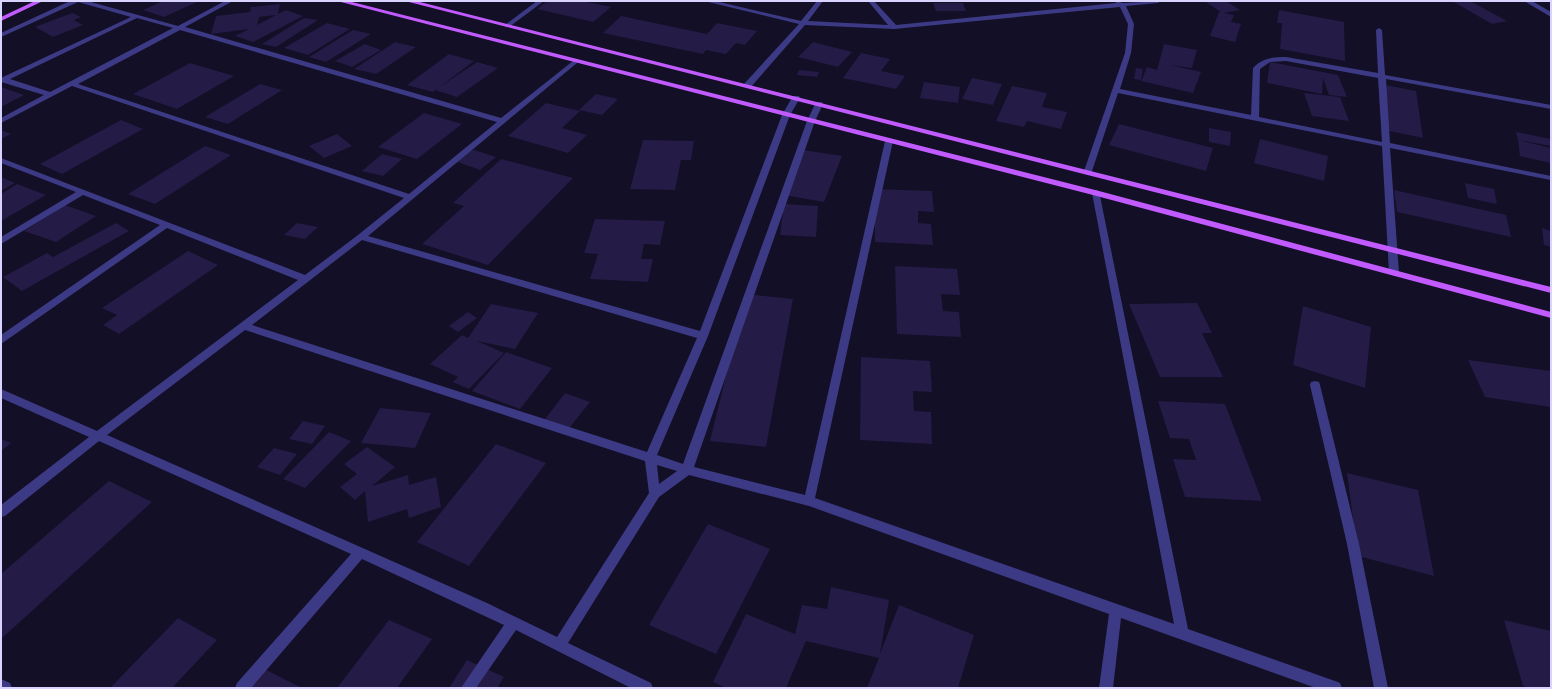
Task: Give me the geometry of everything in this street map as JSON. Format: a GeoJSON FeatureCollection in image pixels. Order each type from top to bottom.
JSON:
{"type":"FeatureCollection","features":[{"type":"Feature","properties":{"kind":"main road"},"geometry":{"type":"LineString","coordinates":[[1,19],[40,1]]}},
{"type":"Feature","properties":{"kind":"main road"},"geometry":{"type":"LineString","coordinates":[[340,1],[575,62],[1096,193],[1551,315]]}},
{"type":"Feature","properties":{"kind":"main road"},"geometry":{"type":"LineString","coordinates":[[408,1],[1551,290]]}},
{"type":"Feature","properties":{"kind":"street"},"geometry":{"type":"LineString","coordinates":[[1,35],[75,1]]}},
{"type":"Feature","properties":{"kind":"street"},"geometry":{"type":"LineString","coordinates":[[80,1],[180,28],[502,121]]}},
{"type":"Feature","properties":{"kind":"street"},"geometry":{"type":"LineString","coordinates":[[1,121],[230,1]]}},
{"type":"Feature","properties":{"kind":"street"},"geometry":{"type":"LineString","coordinates":[[507,26],[541,1]]}},
{"type":"Feature","properties":{"kind":"street"},"geometry":{"type":"LineString","coordinates":[[707,1],[803,23],[894,26],[1120,3],[1158,1]]}},
{"type":"Feature","properties":{"kind":"street"},"geometry":{"type":"LineString","coordinates":[[747,86],[803,23],[820,1]]}},
{"type":"Feature","properties":{"kind":"street"},"geometry":{"type":"LineString","coordinates":[[871,1],[894,26]]}},
{"type":"Feature","properties":{"kind":"street"},"geometry":{"type":"LineString","coordinates":[[1527,1],[1551,15]]}},
{"type":"Feature","properties":{"kind":"street"},"geometry":{"type":"LineString","coordinates":[[1088,172],[1128,53],[1131,24],[1120,3]]}},
{"type":"Feature","properties":{"kind":"street"},"geometry":{"type":"LineString","coordinates":[[2,79],[137,16]]}},
{"type":"Feature","properties":{"kind":"street"},"geometry":{"type":"LineString","coordinates":[[1379,30],[1394,273]]}},
{"type":"Feature","properties":{"kind":"street"},"geometry":{"type":"LineString","coordinates":[[1255,118],[1257,68],[1262,62],[1282,59],[1551,107]]}},
{"type":"Feature","properties":{"kind":"street"},"geometry":{"type":"LineString","coordinates":[[1,512],[98,436],[361,237],[575,62]]}},
{"type":"Feature","properties":{"kind":"street"},"geometry":{"type":"LineString","coordinates":[[2,79],[51,95]]}},
{"type":"Feature","properties":{"kind":"street"},"geometry":{"type":"LineString","coordinates":[[72,84],[410,198]]}},
{"type":"Feature","properties":{"kind":"street"},"geometry":{"type":"LineString","coordinates":[[1115,90],[1551,178]]}},
{"type":"Feature","properties":{"kind":"street"},"geometry":{"type":"LineString","coordinates":[[655,494],[650,458],[703,336],[786,115],[796,98]]}},
{"type":"Feature","properties":{"kind":"street"},"geometry":{"type":"LineString","coordinates":[[559,645],[655,494],[687,470],[811,121],[819,104]]}},
{"type":"Feature","properties":{"kind":"street"},"geometry":{"type":"LineString","coordinates":[[809,500],[889,141]]}},
{"type":"Feature","properties":{"kind":"street"},"geometry":{"type":"LineString","coordinates":[[1,160],[306,279]]}},
{"type":"Feature","properties":{"kind":"street"},"geometry":{"type":"LineString","coordinates":[[1,241],[82,192]]}},
{"type":"Feature","properties":{"kind":"street"},"geometry":{"type":"LineString","coordinates":[[1096,193],[1182,634]]}},
{"type":"Feature","properties":{"kind":"street"},"geometry":{"type":"LineString","coordinates":[[1,340],[166,225]]}},
{"type":"Feature","properties":{"kind":"street"},"geometry":{"type":"LineString","coordinates":[[361,237],[703,336]]}},
{"type":"Feature","properties":{"kind":"street"},"geometry":{"type":"LineString","coordinates":[[245,326],[687,470],[809,500],[1335,688]]}},
{"type":"Feature","properties":{"kind":"street"},"geometry":{"type":"LineString","coordinates":[[1315,385],[1353,544],[1381,688]]}},
{"type":"Feature","properties":{"kind":"street"},"geometry":{"type":"LineString","coordinates":[[1,393],[482,607],[646,688]]}},
{"type":"Feature","properties":{"kind":"street"},"geometry":{"type":"LineString","coordinates":[[242,688],[360,553]]}},
{"type":"Feature","properties":{"kind":"street"},"geometry":{"type":"LineString","coordinates":[[1106,688],[1116,610]]}},
{"type":"Feature","properties":{"kind":"street"},"geometry":{"type":"LineString","coordinates":[[468,688],[514,623]]}},
{"type":"Feature","properties":{"kind":"street"},"geometry":{"type":"LineString","coordinates":[[1,686],[5,688]]}},
{"type":"Feature","properties":{"kind":"building"},"geometry":{"type":"Polygon","coordinates":[[[163,1],[199,1],[164,17],[143,10],[163,1]]]}},
{"type":"Feature","properties":{"kind":"building"},"geometry":{"type":"Polygon","coordinates":[[[547,1],[582,1],[611,7],[593,22],[537,9],[547,1]]]}},
{"type":"Feature","properties":{"kind":"building"},"geometry":{"type":"Polygon","coordinates":[[[1226,1],[1240,10],[1224,13],[1234,15],[1231,22],[1241,24],[1235,42],[1210,36],[1219,12],[1221,12],[1206,2],[1226,1]]]}},
{"type":"Feature","properties":{"kind":"building"},"geometry":{"type":"Polygon","coordinates":[[[1452,1],[1470,1],[1507,21],[1492,24],[1452,1]]]}},
{"type":"Feature","properties":{"kind":"building"},"geometry":{"type":"Polygon","coordinates":[[[933,3],[963,3],[966,11],[936,11],[933,3]]]}},
{"type":"Feature","properties":{"kind":"building"},"geometry":{"type":"Polygon","coordinates":[[[280,4],[278,14],[286,10],[303,16],[253,42],[235,36],[249,29],[211,34],[216,16],[250,12],[251,7],[280,4]],[[276,15],[259,17],[257,25],[276,15]]]}},
{"type":"Feature","properties":{"kind":"building"},"geometry":{"type":"Polygon","coordinates":[[[1279,10],[1344,22],[1345,61],[1280,49],[1282,23],[1277,23],[1279,10]]]}},
{"type":"Feature","properties":{"kind":"building"},"geometry":{"type":"Polygon","coordinates":[[[72,13],[81,17],[74,20],[83,25],[53,37],[35,27],[72,13]]]}},
{"type":"Feature","properties":{"kind":"building"},"geometry":{"type":"Polygon","coordinates":[[[621,16],[707,34],[717,23],[757,31],[745,45],[736,43],[726,54],[706,50],[703,54],[603,33],[621,16]]]}},
{"type":"Feature","properties":{"kind":"building"},"geometry":{"type":"Polygon","coordinates":[[[304,18],[318,20],[276,47],[262,44],[304,18]]]}},
{"type":"Feature","properties":{"kind":"building"},"geometry":{"type":"Polygon","coordinates":[[[327,23],[350,29],[308,55],[284,48],[327,23]]]}},
{"type":"Feature","properties":{"kind":"building"},"geometry":{"type":"Polygon","coordinates":[[[353,30],[371,34],[326,62],[309,57],[353,30]]]}},
{"type":"Feature","properties":{"kind":"building"},"geometry":{"type":"Polygon","coordinates":[[[395,42],[416,47],[376,74],[354,69],[395,42]]]}},
{"type":"Feature","properties":{"kind":"building"},"geometry":{"type":"Polygon","coordinates":[[[813,42],[852,52],[838,67],[798,57],[813,42]]]}},
{"type":"Feature","properties":{"kind":"building"},"geometry":{"type":"Polygon","coordinates":[[[365,44],[381,50],[352,67],[335,61],[365,44]]]}},
{"type":"Feature","properties":{"kind":"building"},"geometry":{"type":"Polygon","coordinates":[[[1164,44],[1197,50],[1192,68],[1170,65],[1201,72],[1193,93],[1141,81],[1147,67],[1157,70],[1164,44]]]}},
{"type":"Feature","properties":{"kind":"building"},"geometry":{"type":"Polygon","coordinates":[[[861,53],[890,59],[881,71],[905,76],[896,89],[843,78],[861,53]]]}},
{"type":"Feature","properties":{"kind":"building"},"geometry":{"type":"Polygon","coordinates":[[[449,54],[474,61],[433,92],[407,85],[449,54]]]}},
{"type":"Feature","properties":{"kind":"building"},"geometry":{"type":"Polygon","coordinates":[[[477,62],[498,68],[457,97],[435,90],[477,62]]]}},
{"type":"Feature","properties":{"kind":"building"},"geometry":{"type":"Polygon","coordinates":[[[1270,62],[1338,75],[1347,97],[1329,95],[1323,78],[1322,94],[1267,83],[1270,62]]]}},
{"type":"Feature","properties":{"kind":"building"},"geometry":{"type":"Polygon","coordinates":[[[190,63],[234,76],[177,109],[133,94],[190,63]]]}},
{"type":"Feature","properties":{"kind":"building"},"geometry":{"type":"Polygon","coordinates":[[[1136,68],[1143,69],[1141,80],[1134,79],[1136,68]]]}},
{"type":"Feature","properties":{"kind":"building"},"geometry":{"type":"Polygon","coordinates":[[[799,70],[819,72],[817,77],[797,75],[799,70]]]}},
{"type":"Feature","properties":{"kind":"building"},"geometry":{"type":"Polygon","coordinates":[[[972,78],[1002,84],[993,105],[962,99],[972,78]]]}},
{"type":"Feature","properties":{"kind":"building"},"geometry":{"type":"Polygon","coordinates":[[[924,82],[960,87],[958,103],[920,98],[924,82]]]}},
{"type":"Feature","properties":{"kind":"building"},"geometry":{"type":"Polygon","coordinates":[[[260,84],[282,90],[228,124],[205,117],[260,84]]]}},
{"type":"Feature","properties":{"kind":"building"},"geometry":{"type":"Polygon","coordinates":[[[1380,84],[1416,91],[1423,138],[1385,130],[1380,84]]]}},
{"type":"Feature","properties":{"kind":"building"},"geometry":{"type":"Polygon","coordinates":[[[1012,86],[1047,93],[1042,107],[1067,112],[1061,129],[1027,121],[1024,127],[996,121],[1012,86]]]}},
{"type":"Feature","properties":{"kind":"building"},"geometry":{"type":"Polygon","coordinates":[[[1,87],[24,95],[1,107],[1,87]]]}},
{"type":"Feature","properties":{"kind":"building"},"geometry":{"type":"Polygon","coordinates":[[[1304,93],[1340,97],[1349,121],[1312,116],[1304,93]]]}},
{"type":"Feature","properties":{"kind":"building"},"geometry":{"type":"Polygon","coordinates":[[[596,94],[618,99],[602,115],[579,110],[596,94]]]}},
{"type":"Feature","properties":{"kind":"building"},"geometry":{"type":"Polygon","coordinates":[[[546,103],[580,111],[562,128],[587,135],[568,153],[508,136],[546,103]]]}},
{"type":"Feature","properties":{"kind":"building"},"geometry":{"type":"Polygon","coordinates":[[[424,113],[462,124],[417,159],[378,147],[424,113]]]}},
{"type":"Feature","properties":{"kind":"building"},"geometry":{"type":"Polygon","coordinates":[[[121,120],[143,129],[62,174],[40,164],[121,120]]]}},
{"type":"Feature","properties":{"kind":"building"},"geometry":{"type":"Polygon","coordinates":[[[1119,124],[1213,148],[1206,171],[1109,145],[1119,124]]]}},
{"type":"Feature","properties":{"kind":"building"},"geometry":{"type":"Polygon","coordinates":[[[1209,128],[1231,132],[1230,146],[1209,142],[1209,128]]]}},
{"type":"Feature","properties":{"kind":"building"},"geometry":{"type":"Polygon","coordinates":[[[1,130],[11,134],[1,139],[1,130]]]}},
{"type":"Feature","properties":{"kind":"building"},"geometry":{"type":"Polygon","coordinates":[[[1516,132],[1551,139],[1551,146],[1518,140],[1516,132]]]}},
{"type":"Feature","properties":{"kind":"building"},"geometry":{"type":"Polygon","coordinates":[[[337,134],[352,146],[324,158],[309,146],[337,134]]]}},
{"type":"Feature","properties":{"kind":"building"},"geometry":{"type":"Polygon","coordinates":[[[1260,139],[1328,156],[1324,181],[1254,163],[1260,139]]]}},
{"type":"Feature","properties":{"kind":"building"},"geometry":{"type":"Polygon","coordinates":[[[643,140],[694,141],[691,160],[681,160],[675,190],[630,189],[643,140]]]}},
{"type":"Feature","properties":{"kind":"building"},"geometry":{"type":"Polygon","coordinates":[[[1518,140],[1551,148],[1551,163],[1520,156],[1518,140]]]}},
{"type":"Feature","properties":{"kind":"building"},"geometry":{"type":"Polygon","coordinates":[[[205,146],[231,155],[155,204],[128,194],[205,146]]]}},
{"type":"Feature","properties":{"kind":"building"},"geometry":{"type":"Polygon","coordinates":[[[471,149],[496,157],[480,170],[455,161],[471,149]]]}},
{"type":"Feature","properties":{"kind":"building"},"geometry":{"type":"Polygon","coordinates":[[[803,150],[842,156],[824,202],[784,195],[803,150]]]}},
{"type":"Feature","properties":{"kind":"building"},"geometry":{"type":"Polygon","coordinates":[[[382,154],[402,159],[383,176],[362,171],[382,154]]]}},
{"type":"Feature","properties":{"kind":"building"},"geometry":{"type":"Polygon","coordinates":[[[501,159],[573,178],[488,265],[422,244],[464,206],[453,203],[501,159]]]}},
{"type":"Feature","properties":{"kind":"building"},"geometry":{"type":"Polygon","coordinates":[[[1,177],[15,183],[1,191],[1,177]]]}},
{"type":"Feature","properties":{"kind":"building"},"geometry":{"type":"Polygon","coordinates":[[[1465,183],[1494,189],[1497,204],[1468,198],[1465,183]]]}},
{"type":"Feature","properties":{"kind":"building"},"geometry":{"type":"Polygon","coordinates":[[[17,184],[46,195],[1,221],[1,194],[17,184]]]}},
{"type":"Feature","properties":{"kind":"building"},"geometry":{"type":"Polygon","coordinates":[[[875,189],[932,191],[934,212],[918,211],[918,223],[931,224],[933,245],[875,242],[875,189]]]}},
{"type":"Feature","properties":{"kind":"building"},"geometry":{"type":"Polygon","coordinates":[[[1394,190],[1506,215],[1511,237],[1397,212],[1394,190]]]}},
{"type":"Feature","properties":{"kind":"building"},"geometry":{"type":"Polygon","coordinates":[[[784,204],[818,206],[816,237],[780,235],[784,204]]]}},
{"type":"Feature","properties":{"kind":"building"},"geometry":{"type":"Polygon","coordinates":[[[65,205],[96,216],[56,242],[24,231],[65,205]]]}},
{"type":"Feature","properties":{"kind":"building"},"geometry":{"type":"Polygon","coordinates":[[[595,219],[665,221],[660,245],[644,244],[641,259],[653,259],[648,282],[590,279],[598,254],[584,253],[595,219]]]}},
{"type":"Feature","properties":{"kind":"building"},"geometry":{"type":"Polygon","coordinates":[[[116,223],[129,231],[22,291],[3,277],[47,253],[53,257],[116,223]]]}},
{"type":"Feature","properties":{"kind":"building"},"geometry":{"type":"Polygon","coordinates":[[[297,223],[318,227],[305,239],[284,235],[297,223]]]}},
{"type":"Feature","properties":{"kind":"building"},"geometry":{"type":"Polygon","coordinates":[[[1542,228],[1551,231],[1551,247],[1544,245],[1542,228]]]}},
{"type":"Feature","properties":{"kind":"building"},"geometry":{"type":"Polygon","coordinates":[[[188,251],[218,265],[119,334],[103,325],[117,315],[102,308],[188,251]]]}},
{"type":"Feature","properties":{"kind":"building"},"geometry":{"type":"Polygon","coordinates":[[[895,266],[957,269],[960,295],[941,294],[943,311],[959,312],[961,337],[897,334],[895,266]]]}},
{"type":"Feature","properties":{"kind":"building"},"geometry":{"type":"Polygon","coordinates":[[[746,294],[793,299],[766,447],[710,441],[746,294]]]}},
{"type":"Feature","properties":{"kind":"building"},"geometry":{"type":"Polygon","coordinates":[[[1197,303],[1212,333],[1202,333],[1223,377],[1160,377],[1129,304],[1197,303]]]}},
{"type":"Feature","properties":{"kind":"building"},"geometry":{"type":"Polygon","coordinates":[[[491,304],[538,313],[515,349],[477,341],[504,353],[469,389],[453,382],[458,377],[430,364],[462,335],[468,338],[491,304]]]}},
{"type":"Feature","properties":{"kind":"building"},"geometry":{"type":"Polygon","coordinates":[[[1303,306],[1371,327],[1365,388],[1293,365],[1303,306]]]}},
{"type":"Feature","properties":{"kind":"building"},"geometry":{"type":"Polygon","coordinates":[[[468,312],[477,318],[458,332],[449,326],[468,312]]]}},
{"type":"Feature","properties":{"kind":"building"},"geometry":{"type":"Polygon","coordinates":[[[506,352],[552,368],[520,409],[472,391],[506,352]]]}},
{"type":"Feature","properties":{"kind":"building"},"geometry":{"type":"Polygon","coordinates":[[[861,357],[930,361],[932,392],[913,391],[914,411],[931,412],[932,444],[860,440],[861,357]]]}},
{"type":"Feature","properties":{"kind":"building"},"geometry":{"type":"Polygon","coordinates":[[[1468,360],[1551,371],[1551,407],[1485,397],[1468,360]]]}},
{"type":"Feature","properties":{"kind":"building"},"geometry":{"type":"Polygon","coordinates":[[[565,393],[590,402],[566,432],[542,423],[565,393]]]}},
{"type":"Feature","properties":{"kind":"building"},"geometry":{"type":"Polygon","coordinates":[[[1158,401],[1225,404],[1262,501],[1185,497],[1173,459],[1196,460],[1189,439],[1170,438],[1158,401]]]}},
{"type":"Feature","properties":{"kind":"building"},"geometry":{"type":"Polygon","coordinates":[[[380,408],[431,413],[415,448],[361,443],[380,408]]]}},
{"type":"Feature","properties":{"kind":"building"},"geometry":{"type":"Polygon","coordinates":[[[303,421],[325,426],[312,444],[289,439],[303,421]]]}},
{"type":"Feature","properties":{"kind":"building"},"geometry":{"type":"Polygon","coordinates":[[[329,432],[351,441],[305,488],[283,479],[329,432]]]}},
{"type":"Feature","properties":{"kind":"building"},"geometry":{"type":"Polygon","coordinates":[[[1,439],[11,443],[1,451],[1,439]]]}},
{"type":"Feature","properties":{"kind":"building"},"geometry":{"type":"Polygon","coordinates":[[[496,444],[546,463],[469,566],[417,542],[496,444]]]}},
{"type":"Feature","properties":{"kind":"building"},"geometry":{"type":"Polygon","coordinates":[[[367,447],[395,467],[372,486],[408,475],[409,485],[436,477],[441,507],[409,518],[407,509],[368,522],[365,491],[355,500],[340,487],[357,474],[344,464],[367,447]]]}},
{"type":"Feature","properties":{"kind":"building"},"geometry":{"type":"Polygon","coordinates":[[[274,448],[297,454],[280,475],[257,467],[274,448]]]}},
{"type":"Feature","properties":{"kind":"building"},"geometry":{"type":"Polygon","coordinates":[[[1347,473],[1418,490],[1434,576],[1358,556],[1347,473]]]}},
{"type":"Feature","properties":{"kind":"building"},"geometry":{"type":"Polygon","coordinates":[[[109,481],[152,502],[1,639],[1,574],[109,481]]]}},
{"type":"Feature","properties":{"kind":"building"},"geometry":{"type":"Polygon","coordinates":[[[708,524],[770,549],[716,654],[649,625],[708,524]]]}},
{"type":"Feature","properties":{"kind":"building"},"geometry":{"type":"Polygon","coordinates":[[[831,587],[889,600],[880,654],[899,605],[974,635],[958,688],[867,688],[879,658],[806,641],[786,688],[726,688],[713,682],[746,614],[795,634],[802,605],[827,609],[831,587]]]}},
{"type":"Feature","properties":{"kind":"building"},"geometry":{"type":"Polygon","coordinates":[[[178,618],[217,640],[172,688],[110,688],[178,618]]]}},
{"type":"Feature","properties":{"kind":"building"},"geometry":{"type":"Polygon","coordinates":[[[389,620],[432,639],[397,688],[337,688],[389,620]]]}},
{"type":"Feature","properties":{"kind":"building"},"geometry":{"type":"Polygon","coordinates":[[[1504,620],[1551,631],[1551,688],[1530,688],[1523,686],[1504,620]]]}},
{"type":"Feature","properties":{"kind":"building"},"geometry":{"type":"Polygon","coordinates":[[[467,660],[504,677],[497,688],[449,688],[467,660]]]}},
{"type":"Feature","properties":{"kind":"building"},"geometry":{"type":"Polygon","coordinates":[[[260,667],[302,688],[242,688],[260,667]]]}}]}
